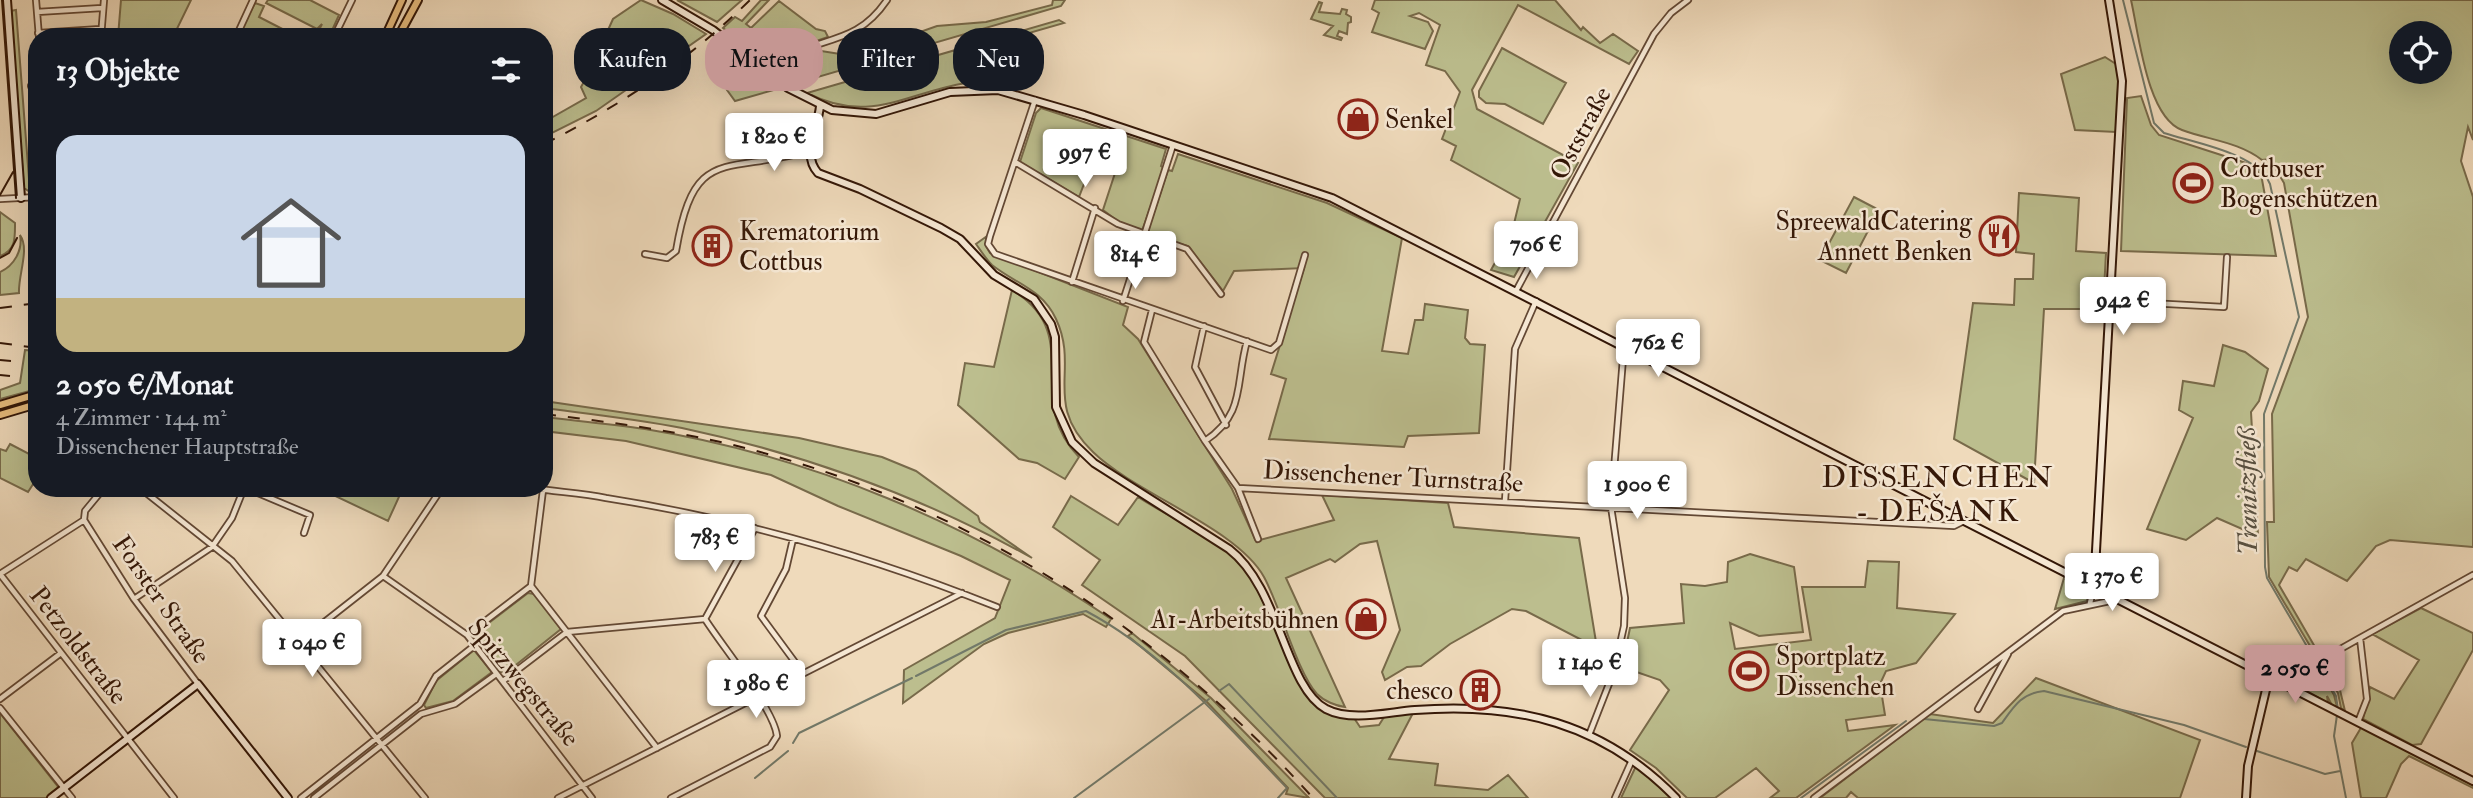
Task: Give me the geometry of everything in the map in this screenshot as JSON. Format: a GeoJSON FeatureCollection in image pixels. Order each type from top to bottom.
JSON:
{"type":"FeatureCollection","features":[{"type":"Feature","properties":{"kind":"main road"},"geometry":{"type":"LineString","coordinates":[[389,28],[402,0]]}},
{"type":"Feature","properties":{"kind":"main road"},"geometry":{"type":"LineString","coordinates":[[403,28],[418,0]]}},
{"type":"Feature","properties":{"kind":"main road"},"geometry":{"type":"LineString","coordinates":[[4,404],[28,397]]}},
{"type":"Feature","properties":{"kind":"main road"},"geometry":{"type":"LineString","coordinates":[[0,415],[28,407]]}},
{"type":"Feature","properties":{"kind":"street"},"geometry":{"type":"LineString","coordinates":[[7,0],[21,198]]}},
{"type":"Feature","properties":{"kind":"street"},"geometry":{"type":"LineString","coordinates":[[36,0],[38,28]]}},
{"type":"Feature","properties":{"kind":"street"},"geometry":{"type":"LineString","coordinates":[[100,28],[104,0]]}},
{"type":"Feature","properties":{"kind":"street"},"geometry":{"type":"LineString","coordinates":[[240,28],[253,0]]}},
{"type":"Feature","properties":{"kind":"street"},"geometry":{"type":"LineString","coordinates":[[338,28],[352,0]]}},
{"type":"Feature","properties":{"kind":"street"},"geometry":{"type":"LineString","coordinates":[[662,0],[710,28]]}},
{"type":"Feature","properties":{"kind":"street"},"geometry":{"type":"LineString","coordinates":[[823,42],[853,33],[869,21],[887,0]]}},
{"type":"Feature","properties":{"kind":"street","name":"Oststraße"},"geometry":{"type":"LineString","coordinates":[[1516,291],[1654,34],[1671,13],[1688,0]]}},
{"type":"Feature","properties":{"kind":"street"},"geometry":{"type":"LineString","coordinates":[[2090,603],[2094,587],[2112,301],[2122,81],[2109,0]]}},
{"type":"Feature","properties":{"kind":"street"},"geometry":{"type":"LineString","coordinates":[[37,12],[102,8]]}},
{"type":"Feature","properties":{"kind":"street"},"geometry":{"type":"LineString","coordinates":[[797,91],[820,106],[855,114],[876,114],[970,89],[998,90],[1318,193],[1364,213],[2473,781]]}},
{"type":"Feature","properties":{"kind":"street"},"geometry":{"type":"LineString","coordinates":[[1035,100],[990,236],[988,244],[995,254],[1123,301],[1271,350],[1278,346],[1305,255]]}},
{"type":"Feature","properties":{"kind":"street"},"geometry":{"type":"LineString","coordinates":[[820,106],[810,151],[812,166],[818,173],[881,198],[960,239],[994,275],[1034,299],[1051,324],[1055,337],[1056,407],[1072,442],[1094,463],[1229,549],[1247,565],[1259,580],[1309,695],[1320,705],[1347,715],[1458,707],[1497,709],[1548,719],[1589,735],[1632,760],[1676,798]]}},
{"type":"Feature","properties":{"kind":"street"},"geometry":{"type":"LineString","coordinates":[[1123,301],[1173,145]]}},
{"type":"Feature","properties":{"kind":"street"},"geometry":{"type":"LineString","coordinates":[[645,254],[667,258],[676,251],[687,201],[707,175],[733,164],[764,162],[810,151]]}},
{"type":"Feature","properties":{"kind":"street"},"geometry":{"type":"LineString","coordinates":[[1015,162],[1118,224],[1144,236],[1186,249],[1221,294]]}},
{"type":"Feature","properties":{"kind":"street"},"geometry":{"type":"LineString","coordinates":[[0,199],[28,198]]}},
{"type":"Feature","properties":{"kind":"street"},"geometry":{"type":"LineString","coordinates":[[1072,282],[1095,208]]}},
{"type":"Feature","properties":{"kind":"street"},"geometry":{"type":"LineString","coordinates":[[2112,301],[2224,307],[2227,257]]}},
{"type":"Feature","properties":{"kind":"street"},"geometry":{"type":"LineString","coordinates":[[1505,501],[1515,349],[1536,301]]}},
{"type":"Feature","properties":{"kind":"street"},"geometry":{"type":"LineString","coordinates":[[1152,310],[1144,342],[1205,441],[1238,488],[1258,539]]}},
{"type":"Feature","properties":{"kind":"street"},"geometry":{"type":"LineString","coordinates":[[1204,326],[1195,366],[1226,425]]}},
{"type":"Feature","properties":{"kind":"street"},"geometry":{"type":"LineString","coordinates":[[1205,441],[1226,425],[1237,395],[1247,341]]}},
{"type":"Feature","properties":{"kind":"street"},"geometry":{"type":"LineString","coordinates":[[1589,735],[1614,671],[1624,626],[1625,598],[1611,507],[1623,346]]}},
{"type":"Feature","properties":{"kind":"street","name":"Dissenchener Turnstraße"},"geometry":{"type":"LineString","coordinates":[[1238,488],[1954,526],[1964,521]]}},
{"type":"Feature","properties":{"kind":"street"},"geometry":{"type":"LineString","coordinates":[[553,491],[606,498],[755,528],[872,561],[997,607]]}},
{"type":"Feature","properties":{"kind":"street"},"geometry":{"type":"LineString","coordinates":[[0,574],[84,517],[98,497]]}},
{"type":"Feature","properties":{"kind":"street"},"geometry":{"type":"LineString","coordinates":[[151,497],[232,561],[425,798]]}},
{"type":"Feature","properties":{"kind":"street"},"geometry":{"type":"LineString","coordinates":[[134,599],[212,547],[232,518],[241,497]]}},
{"type":"Feature","properties":{"kind":"street"},"geometry":{"type":"LineString","coordinates":[[267,497],[310,515],[304,533]]}},
{"type":"Feature","properties":{"kind":"street"},"geometry":{"type":"LineString","coordinates":[[299,642],[383,576],[436,497]]}},
{"type":"Feature","properties":{"kind":"street"},"geometry":{"type":"LineString","coordinates":[[467,635],[531,586],[542,497]]}},
{"type":"Feature","properties":{"kind":"street","name":"Forster Straße"},"geometry":{"type":"LineString","coordinates":[[84,517],[134,599],[288,798]]}},
{"type":"Feature","properties":{"kind":"street"},"geometry":{"type":"LineString","coordinates":[[705,619],[755,528]]}},
{"type":"Feature","properties":{"kind":"street"},"geometry":{"type":"LineString","coordinates":[[793,539],[786,569],[761,616],[803,673]]}},
{"type":"Feature","properties":{"kind":"street","name":"Petzoldstraße"},"geometry":{"type":"LineString","coordinates":[[0,574],[174,798]]}},
{"type":"Feature","properties":{"kind":"street"},"geometry":{"type":"LineString","coordinates":[[2321,660],[2473,575]]}},
{"type":"Feature","properties":{"kind":"street","name":"Spitzwegstraße"},"geometry":{"type":"LineString","coordinates":[[383,576],[467,635],[592,798]]}},
{"type":"Feature","properties":{"kind":"street"},"geometry":{"type":"LineString","coordinates":[[531,586],[657,748]]}},
{"type":"Feature","properties":{"kind":"street"},"geometry":{"type":"LineString","coordinates":[[558,798],[962,593]]}},
{"type":"Feature","properties":{"kind":"street"},"geometry":{"type":"LineString","coordinates":[[1814,798],[2063,611],[2090,603],[2110,601],[2112,596]]}},
{"type":"Feature","properties":{"kind":"street"},"geometry":{"type":"LineString","coordinates":[[503,681],[568,632],[705,619]]}},
{"type":"Feature","properties":{"kind":"street"},"geometry":{"type":"LineString","coordinates":[[671,798],[770,747],[776,740],[775,727],[757,696],[705,619]]}},
{"type":"Feature","properties":{"kind":"street"},"geometry":{"type":"LineString","coordinates":[[2358,722],[2367,699],[2360,638]]}},
{"type":"Feature","properties":{"kind":"street"},"geometry":{"type":"LineString","coordinates":[[301,798],[420,704],[436,676],[474,646]]}},
{"type":"Feature","properties":{"kind":"street"},"geometry":{"type":"LineString","coordinates":[[1978,709],[2010,651]]}},
{"type":"Feature","properties":{"kind":"street"},"geometry":{"type":"LineString","coordinates":[[0,699],[61,653]]}},
{"type":"Feature","properties":{"kind":"street"},"geometry":{"type":"LineString","coordinates":[[314,798],[421,714],[455,704],[495,674]]}},
{"type":"Feature","properties":{"kind":"street"},"geometry":{"type":"LineString","coordinates":[[2246,798],[2248,766],[2269,677]]}},
{"type":"Feature","properties":{"kind":"street"},"geometry":{"type":"LineString","coordinates":[[51,798],[198,684]]}},
{"type":"Feature","properties":{"kind":"street"},"geometry":{"type":"LineString","coordinates":[[0,708],[72,798]]}},
{"type":"Feature","properties":{"kind":"street"},"geometry":{"type":"LineString","coordinates":[[1615,798],[1632,760]]}},
{"type":"Feature","properties":{"kind":"green space"},"geometry":{"type":"Polygon","coordinates":[[[121,0],[191,0],[177,28],[119,28],[121,0]]]}},
{"type":"Feature","properties":{"kind":"green space"},"geometry":{"type":"Polygon","coordinates":[[[268,0],[310,0],[339,15],[333,28],[320,28],[322,24],[315,28],[266,3],[268,0]]]}},
{"type":"Feature","properties":{"kind":"green space"},"geometry":{"type":"Polygon","coordinates":[[[641,0],[673,14],[705,35],[691,44],[691,28],[609,28],[613,19],[641,0]]]}},
{"type":"Feature","properties":{"kind":"green space"},"geometry":{"type":"Polygon","coordinates":[[[677,0],[742,0],[717,22],[677,0]]]}},
{"type":"Feature","properties":{"kind":"green space"},"geometry":{"type":"Polygon","coordinates":[[[761,0],[769,0],[746,24],[751,28],[723,28],[735,17],[742,21],[761,0]]]}},
{"type":"Feature","properties":{"kind":"green space"},"geometry":{"type":"Polygon","coordinates":[[[1053,0],[1065,0],[1061,6],[986,28],[953,28],[953,38],[939,42],[939,28],[931,28],[986,22],[1052,5],[1053,0]]]}},
{"type":"Feature","properties":{"kind":"green space"},"geometry":{"type":"Polygon","coordinates":[[[1375,0],[1555,0],[1581,30],[1583,27],[1600,43],[1613,34],[1638,51],[1629,64],[1518,5],[1472,90],[1477,109],[1578,163],[1514,277],[1491,270],[1512,232],[1520,199],[1451,160],[1456,146],[1442,139],[1460,92],[1445,71],[1426,65],[1440,25],[1419,13],[1410,16],[1428,22],[1433,31],[1425,49],[1372,32],[1379,13],[1372,9],[1375,0]]]}},
{"type":"Feature","properties":{"kind":"green space"},"geometry":{"type":"Polygon","coordinates":[[[2131,0],[2473,0],[2473,140],[2468,127],[2461,161],[2473,197],[2473,547],[2390,540],[2376,546],[2347,581],[2306,559],[2297,571],[2289,567],[2279,585],[2340,690],[2345,711],[2341,708],[2338,693],[2269,577],[2267,522],[2274,522],[2272,414],[2308,317],[2284,183],[2270,159],[2262,160],[2244,149],[2182,130],[2170,122],[2160,109],[2141,53],[2131,0]]]}},
{"type":"Feature","properties":{"kind":"green space"},"geometry":{"type":"Polygon","coordinates":[[[779,1],[815,28],[751,28],[779,1]]]}},
{"type":"Feature","properties":{"kind":"green space"},"geometry":{"type":"Polygon","coordinates":[[[1319,2],[1322,3],[1319,12],[1340,14],[1342,9],[1347,10],[1346,14],[1351,17],[1351,22],[1348,23],[1347,34],[1339,31],[1337,36],[1342,38],[1341,40],[1324,35],[1333,26],[1311,19],[1319,2]]]}},
{"type":"Feature","properties":{"kind":"green space"},"geometry":{"type":"Polygon","coordinates":[[[255,3],[264,6],[259,17],[280,28],[242,28],[255,3]]]}},
{"type":"Feature","properties":{"kind":"green space"},"geometry":{"type":"Polygon","coordinates":[[[16,10],[28,191],[24,188],[10,11],[16,10]]]}},
{"type":"Feature","properties":{"kind":"green space"},"geometry":{"type":"Polygon","coordinates":[[[1059,20],[1064,23],[1044,29],[1031,28],[1059,20]]]}},
{"type":"Feature","properties":{"kind":"green space"},"geometry":{"type":"Polygon","coordinates":[[[1502,48],[1566,83],[1543,124],[1505,104],[1486,103],[1479,97],[1479,91],[1502,48]]]}},
{"type":"Feature","properties":{"kind":"green space"},"geometry":{"type":"Polygon","coordinates":[[[823,51],[837,54],[837,71],[823,76],[823,51]]]}},
{"type":"Feature","properties":{"kind":"green space"},"geometry":{"type":"Polygon","coordinates":[[[953,51],[953,86],[939,89],[939,55],[953,51]]]}},
{"type":"Feature","properties":{"kind":"green space"},"geometry":{"type":"Polygon","coordinates":[[[2105,57],[2119,66],[2116,132],[2075,130],[2061,74],[2105,57]]]}},
{"type":"Feature","properties":{"kind":"green space"},"geometry":{"type":"Polygon","coordinates":[[[837,84],[837,91],[933,91],[869,107],[829,102],[807,93],[823,91],[823,88],[837,84]]]}},
{"type":"Feature","properties":{"kind":"green space"},"geometry":{"type":"Polygon","coordinates":[[[583,91],[625,91],[596,111],[553,132],[553,117],[586,98],[583,91]]]}},
{"type":"Feature","properties":{"kind":"green space"},"geometry":{"type":"Polygon","coordinates":[[[728,91],[770,91],[735,101],[728,91]]]}},
{"type":"Feature","properties":{"kind":"green space","name":"Cottbuser Bogenschützen"},"geometry":{"type":"Polygon","coordinates":[[[2141,96],[2151,125],[2159,135],[2249,164],[2261,174],[2276,256],[2121,251],[2127,98],[2141,96]]]}},
{"type":"Feature","properties":{"kind":"green space"},"geometry":{"type":"Polygon","coordinates":[[[1041,108],[1166,149],[1161,166],[1164,168],[1142,231],[1119,222],[1103,210],[1116,170],[1092,163],[1079,197],[1020,162],[1036,113],[1041,108]]]}},
{"type":"Feature","properties":{"kind":"green space"},"geometry":{"type":"Polygon","coordinates":[[[1178,154],[1327,203],[1402,238],[1382,351],[1408,354],[1415,320],[1423,320],[1425,304],[1468,310],[1465,338],[1470,344],[1485,345],[1479,433],[1408,436],[1404,447],[1269,439],[1286,379],[1271,374],[1304,268],[1234,271],[1223,291],[1188,246],[1147,234],[1168,170],[1172,171],[1178,154]]]}},
{"type":"Feature","properties":{"kind":"green space"},"geometry":{"type":"Polygon","coordinates":[[[2019,193],[2079,198],[2076,251],[2106,253],[2103,309],[2044,309],[2034,483],[1954,439],[1973,303],[2014,305],[2015,279],[2033,279],[2034,254],[2016,252],[2019,193]]]}},
{"type":"Feature","properties":{"kind":"green space"},"geometry":{"type":"Polygon","coordinates":[[[1854,197],[1879,210],[1846,273],[1820,260],[1854,197]]]}},
{"type":"Feature","properties":{"kind":"green space"},"geometry":{"type":"Polygon","coordinates":[[[0,212],[15,223],[15,228],[12,247],[0,256],[0,212]]]}},
{"type":"Feature","properties":{"kind":"green space"},"geometry":{"type":"Polygon","coordinates":[[[20,235],[24,255],[19,293],[0,295],[0,272],[16,257],[20,235]]]}},
{"type":"Feature","properties":{"kind":"green space"},"geometry":{"type":"Polygon","coordinates":[[[987,236],[986,246],[990,253],[1128,307],[1123,325],[1138,339],[1232,489],[1256,541],[1334,520],[1322,495],[1448,503],[1454,527],[1579,538],[1597,648],[1526,611],[1512,609],[1450,644],[1421,666],[1407,667],[1385,680],[1382,672],[1400,630],[1377,541],[1360,544],[1335,562],[1330,559],[1286,578],[1345,707],[1323,699],[1303,671],[1270,589],[1251,559],[1209,527],[1112,467],[1093,452],[1078,434],[1069,418],[1065,402],[1065,354],[1056,319],[1036,294],[992,265],[976,244],[987,236]]]}},
{"type":"Feature","properties":{"kind":"green space"},"geometry":{"type":"Polygon","coordinates":[[[1012,290],[1034,308],[1046,327],[1051,347],[1055,412],[1063,435],[1079,457],[1065,479],[1037,463],[1019,459],[958,405],[965,363],[994,367],[1012,290]]]}},
{"type":"Feature","properties":{"kind":"green space"},"geometry":{"type":"Polygon","coordinates":[[[2223,345],[2245,352],[2268,369],[2259,401],[2251,412],[2258,536],[2217,518],[2186,540],[2147,529],[2193,418],[2179,410],[2183,381],[2214,386],[2223,345]]]}},
{"type":"Feature","properties":{"kind":"green space"},"geometry":{"type":"Polygon","coordinates":[[[25,350],[28,350],[28,391],[0,399],[0,390],[20,383],[25,350]]]}},
{"type":"Feature","properties":{"kind":"green space"},"geometry":{"type":"Polygon","coordinates":[[[553,402],[799,438],[882,457],[916,471],[978,516],[980,522],[1032,558],[906,497],[818,464],[728,439],[631,419],[553,409],[553,402]]]}},
{"type":"Feature","properties":{"kind":"green space"},"geometry":{"type":"Polygon","coordinates":[[[553,418],[645,429],[707,441],[829,476],[946,524],[1003,553],[1111,619],[1106,627],[1083,614],[1008,633],[984,644],[903,703],[904,670],[995,618],[1010,580],[961,556],[838,506],[771,475],[626,441],[553,432],[553,418]]]}},
{"type":"Feature","properties":{"kind":"green space"},"geometry":{"type":"Polygon","coordinates":[[[10,444],[28,453],[28,492],[0,478],[0,449],[6,451],[10,444]]]}},
{"type":"Feature","properties":{"kind":"green space"},"geometry":{"type":"Polygon","coordinates":[[[1071,496],[1118,525],[1138,497],[1201,533],[1231,554],[1256,579],[1267,598],[1300,685],[1313,701],[1331,713],[1354,718],[1360,727],[1379,725],[1386,714],[1413,713],[1389,759],[1438,764],[1435,785],[1488,790],[1508,775],[1528,798],[1325,798],[1185,656],[1082,585],[1100,560],[1053,527],[1071,496]]]}},
{"type":"Feature","properties":{"kind":"green space"},"geometry":{"type":"Polygon","coordinates":[[[337,497],[399,497],[388,521],[337,497]]]}},
{"type":"Feature","properties":{"kind":"green space"},"geometry":{"type":"Polygon","coordinates":[[[1750,554],[1794,567],[1803,632],[1759,636],[1730,623],[1735,649],[1811,640],[1802,587],[1865,587],[1868,561],[1899,562],[1897,608],[1955,614],[1916,663],[1886,671],[1880,684],[1885,715],[1846,720],[1848,731],[1895,725],[1796,798],[1770,798],[1779,791],[1756,768],[1715,798],[1687,798],[1656,768],[1630,750],[1669,690],[1660,680],[1622,667],[1630,628],[1684,623],[1681,584],[1705,586],[1727,582],[1728,562],[1750,554]]]}},
{"type":"Feature","properties":{"kind":"green space"},"geometry":{"type":"Polygon","coordinates":[[[2064,578],[2090,591],[2087,601],[2055,609],[2064,578]]]}},
{"type":"Feature","properties":{"kind":"green space"},"geometry":{"type":"Polygon","coordinates":[[[528,593],[534,594],[561,629],[507,672],[498,672],[475,640],[477,632],[528,593]]]}},
{"type":"Feature","properties":{"kind":"green space"},"geometry":{"type":"Polygon","coordinates":[[[2421,608],[2473,633],[2473,650],[2421,744],[2412,745],[2363,719],[2370,687],[2394,699],[2419,660],[2372,634],[2421,608]]]}},
{"type":"Feature","properties":{"kind":"green space"},"geometry":{"type":"Polygon","coordinates":[[[1132,633],[1211,698],[1309,798],[1286,794],[1288,788],[1206,701],[1128,636],[1132,633]]]}},
{"type":"Feature","properties":{"kind":"green space"},"geometry":{"type":"Polygon","coordinates":[[[474,650],[492,672],[453,701],[426,708],[424,705],[436,681],[474,650]]]}},
{"type":"Feature","properties":{"kind":"green space"},"geometry":{"type":"Polygon","coordinates":[[[2313,658],[2334,695],[2337,707],[2332,705],[2327,696],[2328,703],[2277,674],[2313,658]]]}},
{"type":"Feature","properties":{"kind":"green space"},"geometry":{"type":"Polygon","coordinates":[[[2036,678],[2200,740],[2180,798],[1858,798],[1851,792],[1846,798],[1820,798],[1930,714],[1993,723],[2036,678]]]}},
{"type":"Feature","properties":{"kind":"green space"},"geometry":{"type":"Polygon","coordinates":[[[0,713],[59,788],[46,798],[0,798],[0,713]]]}},
{"type":"Feature","properties":{"kind":"green space"},"geometry":{"type":"Polygon","coordinates":[[[2362,726],[2473,785],[2473,788],[2409,756],[2401,764],[2386,798],[2361,798],[2352,743],[2362,726]]]}},
{"type":"Feature","properties":{"kind":"green space"},"geometry":{"type":"Polygon","coordinates":[[[1636,766],[1672,798],[1621,798],[1636,766]]]}},
{"type":"Feature","properties":{"kind":"waterway","name":"Tranitzfließ"},"geometry":{"type":"LineString","coordinates":[[2123,0],[2154,123],[2164,133],[2239,157],[2263,173],[2270,184],[2299,317],[2264,414],[2265,567],[2267,578],[2336,696],[2338,710]]}},
{"type":"Feature","properties":{"kind":"waterway"},"geometry":{"type":"LineString","coordinates":[[916,676],[1006,630],[1086,611],[1142,648],[1217,715],[1287,788],[1278,798]]}},
{"type":"Feature","properties":{"kind":"waterway"},"geometry":{"type":"LineString","coordinates":[[793,743],[799,733],[912,678]]}},
{"type":"Feature","properties":{"kind":"waterway"},"geometry":{"type":"LineString","coordinates":[[1219,691],[1229,684],[1337,798]]}},
{"type":"Feature","properties":{"kind":"waterway"},"geometry":{"type":"LineString","coordinates":[[1924,719],[1994,726],[2002,723],[2024,698],[2044,691],[2184,725],[2246,747]]}},
{"type":"Feature","properties":{"kind":"waterway"},"geometry":{"type":"LineString","coordinates":[[1074,798],[1209,699]]}},
{"type":"Feature","properties":{"kind":"waterway","name":"Tranitzfließ"},"geometry":{"type":"LineString","coordinates":[[2337,715],[2334,736],[2346,798]]}},
{"type":"Feature","properties":{"kind":"waterway"},"geometry":{"type":"LineString","coordinates":[[1801,798],[1906,721]]}},
{"type":"Feature","properties":{"kind":"waterway"},"geometry":{"type":"LineString","coordinates":[[755,778],[788,751]]}},
{"type":"Feature","properties":{"kind":"waterway"},"geometry":{"type":"LineString","coordinates":[[2257,751],[2325,774],[2340,771]]}},
{"type":"Feature","properties":{"kind":"tram line"},"geometry":{"type":"LineString","coordinates":[[2,0],[16,198]]}},
{"type":"Feature","properties":{"kind":"tram line"},"geometry":{"type":"LineString","coordinates":[[0,195],[13,172]]}},
{"type":"Feature","properties":{"kind":"tram line"},"geometry":{"type":"LineString","coordinates":[[0,258],[9,253],[17,238]]}},
{"type":"Feature","properties":{"kind":"railway"},"geometry":{"type":"LineString","coordinates":[[553,139],[600,114],[653,80],[703,42],[750,0]]}},
{"type":"Feature","properties":{"kind":"railway"},"geometry":{"type":"LineString","coordinates":[[0,308],[28,304]]}},
{"type":"Feature","properties":{"kind":"railway"},"geometry":{"type":"LineString","coordinates":[[0,343],[28,347]]}},
{"type":"Feature","properties":{"kind":"railway"},"geometry":{"type":"LineString","coordinates":[[0,360],[11,361]]}},
{"type":"Feature","properties":{"kind":"railway"},"geometry":{"type":"LineString","coordinates":[[0,375],[10,376]]}},
{"type":"Feature","properties":{"kind":"railway"},"geometry":{"type":"LineString","coordinates":[[553,415],[616,423],[733,445],[816,469],[897,499],[975,535],[1050,577],[1121,625],[1189,678],[1253,735],[1313,798]]}},
{"type":"Feature","properties":{"kind":"place","name":"Senkel"},"geometry":{"type":"Point","coordinates":[1358,119]}},
{"type":"Feature","properties":{"kind":"place","name":"Cottbuser Bogenschützen"},"geometry":{"type":"Point","coordinates":[2193,183]}},
{"type":"Feature","properties":{"kind":"place","name":"SpreewaldCatering Annett Benken"},"geometry":{"type":"Point","coordinates":[1999,236]}},
{"type":"Feature","properties":{"kind":"place","name":"Krematorium Cottbus"},"geometry":{"type":"Point","coordinates":[712,246]}},
{"type":"Feature","properties":{"kind":"place","name":"A1-Arbeitsbühnen"},"geometry":{"type":"Point","coordinates":[1366,619]}},
{"type":"Feature","properties":{"kind":"place","name":"Sportplatz Dissenchen"},"geometry":{"type":"Point","coordinates":[1749,671]}},
{"type":"Feature","properties":{"kind":"place","name":"chesco"},"geometry":{"type":"Point","coordinates":[1480,690]}},
{"type":"Feature","properties":{"kind":"district","name":"DISSENCHEN - DEŠANK"},"geometry":{"type":"Point","coordinates":[1938,494]}}]}
